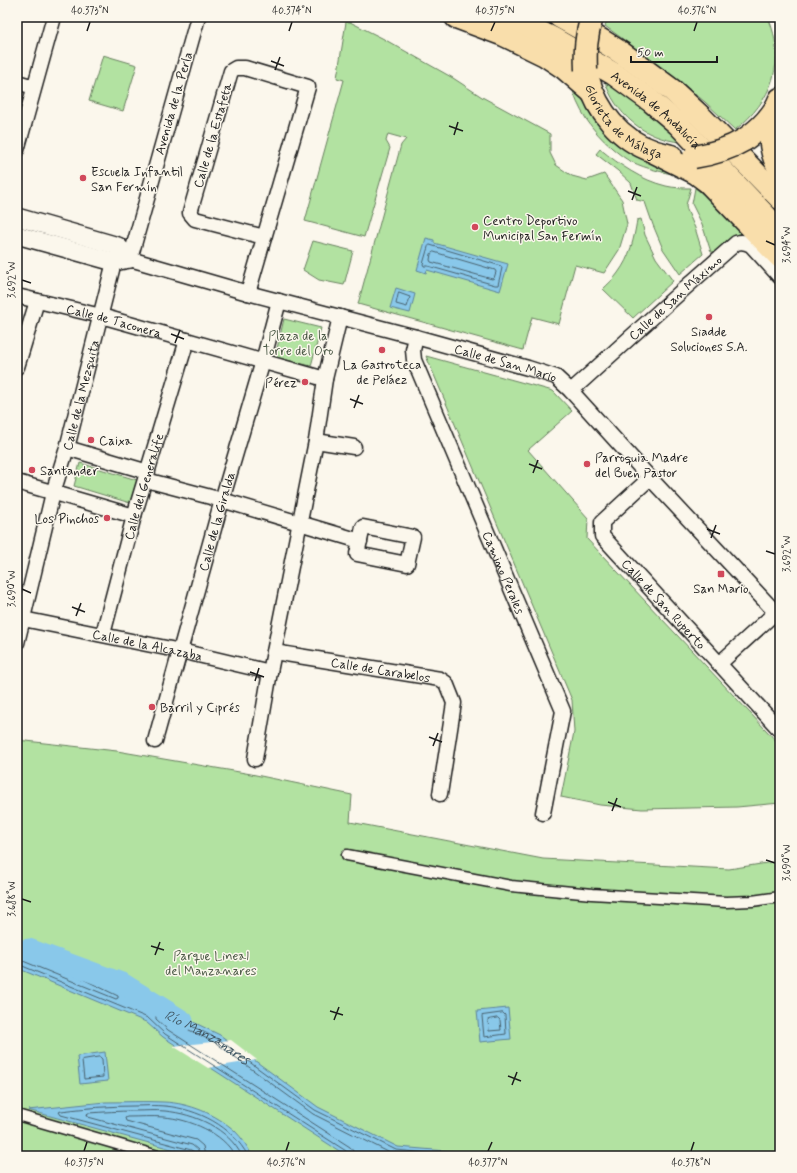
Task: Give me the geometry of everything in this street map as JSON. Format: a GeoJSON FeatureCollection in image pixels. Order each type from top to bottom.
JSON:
{"type":"FeatureCollection","features":[{"type":"Feature","properties":{"kind":"main road"},"geometry":{"type":"LineString","coordinates":[[456,17],[504,34],[545,55],[563,67],[592,92]]}},
{"type":"Feature","properties":{"kind":"main road","name":"Avenida de Andalucía"},"geometry":{"type":"LineString","coordinates":[[510,17],[552,38],[614,74],[651,100],[678,124],[780,231]]}},
{"type":"Feature","properties":{"kind":"main road","name":"Avenida de Andalucía"},"geometry":{"type":"LineString","coordinates":[[560,17],[612,47],[672,90],[700,116],[780,198]]}},
{"type":"Feature","properties":{"kind":"main road","name":"Glorieta de Málaga"},"geometry":{"type":"LineString","coordinates":[[592,17],[587,32],[585,51],[586,70],[592,92],[602,111],[616,128],[633,141],[652,151],[671,156],[685,157],[715,153],[744,140],[759,128],[776,107]]}},
{"type":"Feature","properties":{"kind":"main road"},"geometry":{"type":"LineString","coordinates":[[776,107],[771,150],[780,170]]}},
{"type":"Feature","properties":{"kind":"main road"},"geometry":{"type":"LineString","coordinates":[[652,151],[696,173],[708,182],[780,257]]}},
{"type":"Feature","properties":{"kind":"street"},"geometry":{"type":"LineString","coordinates":[[17,150],[54,17]]}},
{"type":"Feature","properties":{"kind":"street","name":"Avenida de la Perla"},"geometry":{"type":"LineString","coordinates":[[121,256],[198,17]]}},
{"type":"Feature","properties":{"kind":"street","name":"Calle de la Estafeta"},"geometry":{"type":"LineString","coordinates":[[248,293],[308,87],[245,68],[236,68],[230,71],[190,213],[195,219],[264,237]]}},
{"type":"Feature","properties":{"kind":"street"},"geometry":{"type":"LineString","coordinates":[[17,82],[34,87]]}},
{"type":"Feature","properties":{"kind":"street"},"geometry":{"type":"LineString","coordinates":[[17,217],[121,256],[248,293],[416,337]]}},
{"type":"Feature","properties":{"kind":"street"},"geometry":{"type":"LineString","coordinates":[[17,235],[121,256]]}},
{"type":"Feature","properties":{"kind":"street","name":"Calle de San Máximo"},"geometry":{"type":"LineString","coordinates":[[571,391],[736,243],[742,241],[752,245],[780,277]]}},
{"type":"Feature","properties":{"kind":"street","name":"Calle de la Mezquita"},"geometry":{"type":"LineString","coordinates":[[17,643],[53,493],[101,316],[121,256]]}},
{"type":"Feature","properties":{"kind":"street","name":"Calle de Taconera"},"geometry":{"type":"LineString","coordinates":[[17,296],[101,316],[326,379]]}},
{"type":"Feature","properties":{"kind":"street"},"geometry":{"type":"LineString","coordinates":[[17,367],[37,301]]}},
{"type":"Feature","properties":{"kind":"street","name":"Calle de la Giralda"},"geometry":{"type":"LineString","coordinates":[[155,741],[279,301]]}},
{"type":"Feature","properties":{"kind":"street"},"geometry":{"type":"LineString","coordinates":[[255,759],[270,672],[316,441],[326,379],[340,317]]}},
{"type":"Feature","properties":{"kind":"street","name":"Calle de San Mario"},"geometry":{"type":"LineString","coordinates":[[416,337],[556,377],[571,391],[650,478],[778,614]]}},
{"type":"Feature","properties":{"kind":"street","name":"Camino Perales"},"geometry":{"type":"LineString","coordinates":[[416,337],[413,350],[414,360],[563,711],[544,813]]}},
{"type":"Feature","properties":{"kind":"street","name":"Calle del Generalife"},"geometry":{"type":"LineString","coordinates":[[103,634],[134,516],[187,340]]}},
{"type":"Feature","properties":{"kind":"street"},"geometry":{"type":"LineString","coordinates":[[316,441],[354,447]]}},
{"type":"Feature","properties":{"kind":"street"},"geometry":{"type":"LineString","coordinates":[[66,448],[222,500],[360,541]]}},
{"type":"Feature","properties":{"kind":"street","name":"Calle de San Ruperto"},"geometry":{"type":"LineString","coordinates":[[650,478],[602,522],[602,536],[780,730]]}},
{"type":"Feature","properties":{"kind":"street"},"geometry":{"type":"LineString","coordinates":[[17,482],[134,516]]}},
{"type":"Feature","properties":{"kind":"street"},"geometry":{"type":"LineString","coordinates":[[719,664],[778,614]]}},
{"type":"Feature","properties":{"kind":"street","name":"Calle de la Alcazaba"},"geometry":{"type":"LineString","coordinates":[[23,619],[103,634],[270,672]]}},
{"type":"Feature","properties":{"kind":"street","name":"Calle de Carabelos"},"geometry":{"type":"LineString","coordinates":[[274,652],[440,679],[446,683],[454,703],[440,794]]}},
{"type":"Feature","properties":{"kind":"street"},"geometry":{"type":"LineString","coordinates":[[347,855],[511,886],[656,898],[726,902],[752,902],[780,897]]}},
{"type":"Feature","properties":{"kind":"street"},"geometry":{"type":"LineString","coordinates":[[17,1116],[158,1156]]}},
{"type":"Feature","properties":{"kind":"green space"},"geometry":{"type":"Polygon","coordinates":[[[608,17],[768,17],[774,34],[776,65],[767,93],[748,119],[735,130],[705,102],[672,75],[605,26],[608,17]]]}},
{"type":"Feature","properties":{"kind":"green space"},"geometry":{"type":"Polygon","coordinates":[[[346,22],[350,22],[382,38],[453,78],[482,97],[550,134],[550,153],[556,165],[572,176],[587,180],[604,174],[622,200],[627,224],[619,250],[604,273],[575,265],[559,324],[532,317],[523,350],[358,304],[401,145],[406,139],[388,134],[386,141],[390,148],[364,237],[305,221],[344,80],[337,78],[346,22]]]}},
{"type":"Feature","properties":{"kind":"green space"},"geometry":{"type":"Polygon","coordinates":[[[103,55],[137,65],[123,111],[89,101],[103,55]]]}},
{"type":"Feature","properties":{"kind":"green space"},"geometry":{"type":"Polygon","coordinates":[[[604,79],[659,121],[681,142],[655,136],[643,130],[623,114],[609,92],[604,79]]]}},
{"type":"Feature","properties":{"kind":"green space"},"geometry":{"type":"Polygon","coordinates":[[[571,84],[579,93],[601,128],[610,137],[637,157],[670,168],[677,175],[654,170],[638,164],[622,156],[612,148],[586,119],[577,102],[571,84]]]}},
{"type":"Feature","properties":{"kind":"green space"},"geometry":{"type":"Polygon","coordinates":[[[600,149],[623,166],[648,180],[669,187],[691,188],[686,205],[703,254],[680,274],[663,249],[645,202],[637,200],[631,183],[596,154],[600,149]]]}},
{"type":"Feature","properties":{"kind":"green space"},"geometry":{"type":"Polygon","coordinates":[[[695,188],[703,194],[708,190],[743,234],[732,238],[715,252],[711,252],[702,224],[692,204],[695,188]]]}},
{"type":"Feature","properties":{"kind":"green space"},"geometry":{"type":"Polygon","coordinates":[[[641,219],[645,235],[656,258],[673,281],[633,318],[603,289],[613,279],[626,261],[633,241],[637,220],[641,219]]]}},
{"type":"Feature","properties":{"kind":"green space"},"geometry":{"type":"Polygon","coordinates":[[[313,241],[353,251],[344,285],[319,280],[303,270],[313,241]]]}},
{"type":"Feature","properties":{"kind":"green space","name":"Plaza de la Torre del Oro"},"geometry":{"type":"Polygon","coordinates":[[[284,319],[321,328],[311,366],[275,357],[284,319]]]}},
{"type":"Feature","properties":{"kind":"green space"},"geometry":{"type":"Polygon","coordinates":[[[426,356],[553,391],[572,411],[528,450],[588,518],[587,539],[780,745],[780,803],[737,807],[642,809],[600,805],[561,797],[574,732],[572,700],[426,356]]]}},
{"type":"Feature","properties":{"kind":"green space"},"geometry":{"type":"Polygon","coordinates":[[[80,463],[137,480],[130,503],[74,486],[80,463]]]}},
{"type":"Feature","properties":{"kind":"green space","name":"Parque Lineal del Manzanares"},"geometry":{"type":"Polygon","coordinates":[[[17,740],[117,751],[251,774],[352,795],[350,822],[543,859],[729,869],[780,861],[780,1156],[17,1156],[17,740]]]}},
{"type":"Feature","properties":{"kind":"water"},"geometry":{"type":"Polygon","coordinates":[[[426,238],[434,240],[434,243],[508,264],[500,291],[427,270],[426,273],[417,270],[426,238]]]}},
{"type":"Feature","properties":{"kind":"water"},"geometry":{"type":"Polygon","coordinates":[[[396,288],[415,294],[410,313],[390,308],[396,288]]]}},
{"type":"Feature","properties":{"kind":"water"},"geometry":{"type":"Polygon","coordinates":[[[17,948],[28,948],[65,960],[220,1035],[318,1107],[398,1147],[508,1156],[347,1156],[163,1037],[146,1022],[17,968],[17,948]]]}},
{"type":"Feature","properties":{"kind":"water"},"geometry":{"type":"Polygon","coordinates":[[[508,1008],[511,1039],[480,1042],[477,1011],[508,1008]]]}},
{"type":"Feature","properties":{"kind":"water"},"geometry":{"type":"Polygon","coordinates":[[[105,1052],[108,1081],[80,1084],[77,1056],[105,1052]]]}},
{"type":"Feature","properties":{"kind":"water"},"geometry":{"type":"Polygon","coordinates":[[[105,1102],[164,1102],[202,1110],[219,1119],[235,1131],[245,1143],[252,1156],[197,1156],[28,1110],[105,1102]]]}},
{"type":"Feature","properties":{"kind":"pier"},"geometry":{"type":"Polygon","coordinates":[[[231,1040],[257,1060],[208,1068],[173,1046],[231,1040]]]}},
{"type":"Feature","properties":{"kind":"waterway","name":"Río Manzanares"},"geometry":{"type":"LineString","coordinates":[[17,951],[29,949],[122,983],[183,1021]]}},
{"type":"Feature","properties":{"kind":"place","name":"Escuela Infantil San Fermín"},"geometry":{"type":"Point","coordinates":[83,178]}},
{"type":"Feature","properties":{"kind":"place","name":"Centro Deportivo Municipal San Fermín"},"geometry":{"type":"Point","coordinates":[475,227]}},
{"type":"Feature","properties":{"kind":"place","name":"Siadde Soluciones S.A."},"geometry":{"type":"Point","coordinates":[709,317]}},
{"type":"Feature","properties":{"kind":"place","name":"La Gastroteca de Peláez"},"geometry":{"type":"Point","coordinates":[382,350]}},
{"type":"Feature","properties":{"kind":"place","name":"Pérez"},"geometry":{"type":"Point","coordinates":[305,382]}},
{"type":"Feature","properties":{"kind":"place","name":"Caixa"},"geometry":{"type":"Point","coordinates":[91,440]}},
{"type":"Feature","properties":{"kind":"place","name":"Parroquia Madre del Buen Pastor"},"geometry":{"type":"Point","coordinates":[587,464]}},
{"type":"Feature","properties":{"kind":"place","name":"Santander"},"geometry":{"type":"Point","coordinates":[32,470]}},
{"type":"Feature","properties":{"kind":"place","name":"Los Pinchos"},"geometry":{"type":"Point","coordinates":[107,518]}},
{"type":"Feature","properties":{"kind":"place","name":"San Mario"},"geometry":{"type":"Point","coordinates":[721,574]}},
{"type":"Feature","properties":{"kind":"place","name":"Barril y Ciprés"},"geometry":{"type":"Point","coordinates":[152,707]}}]}
